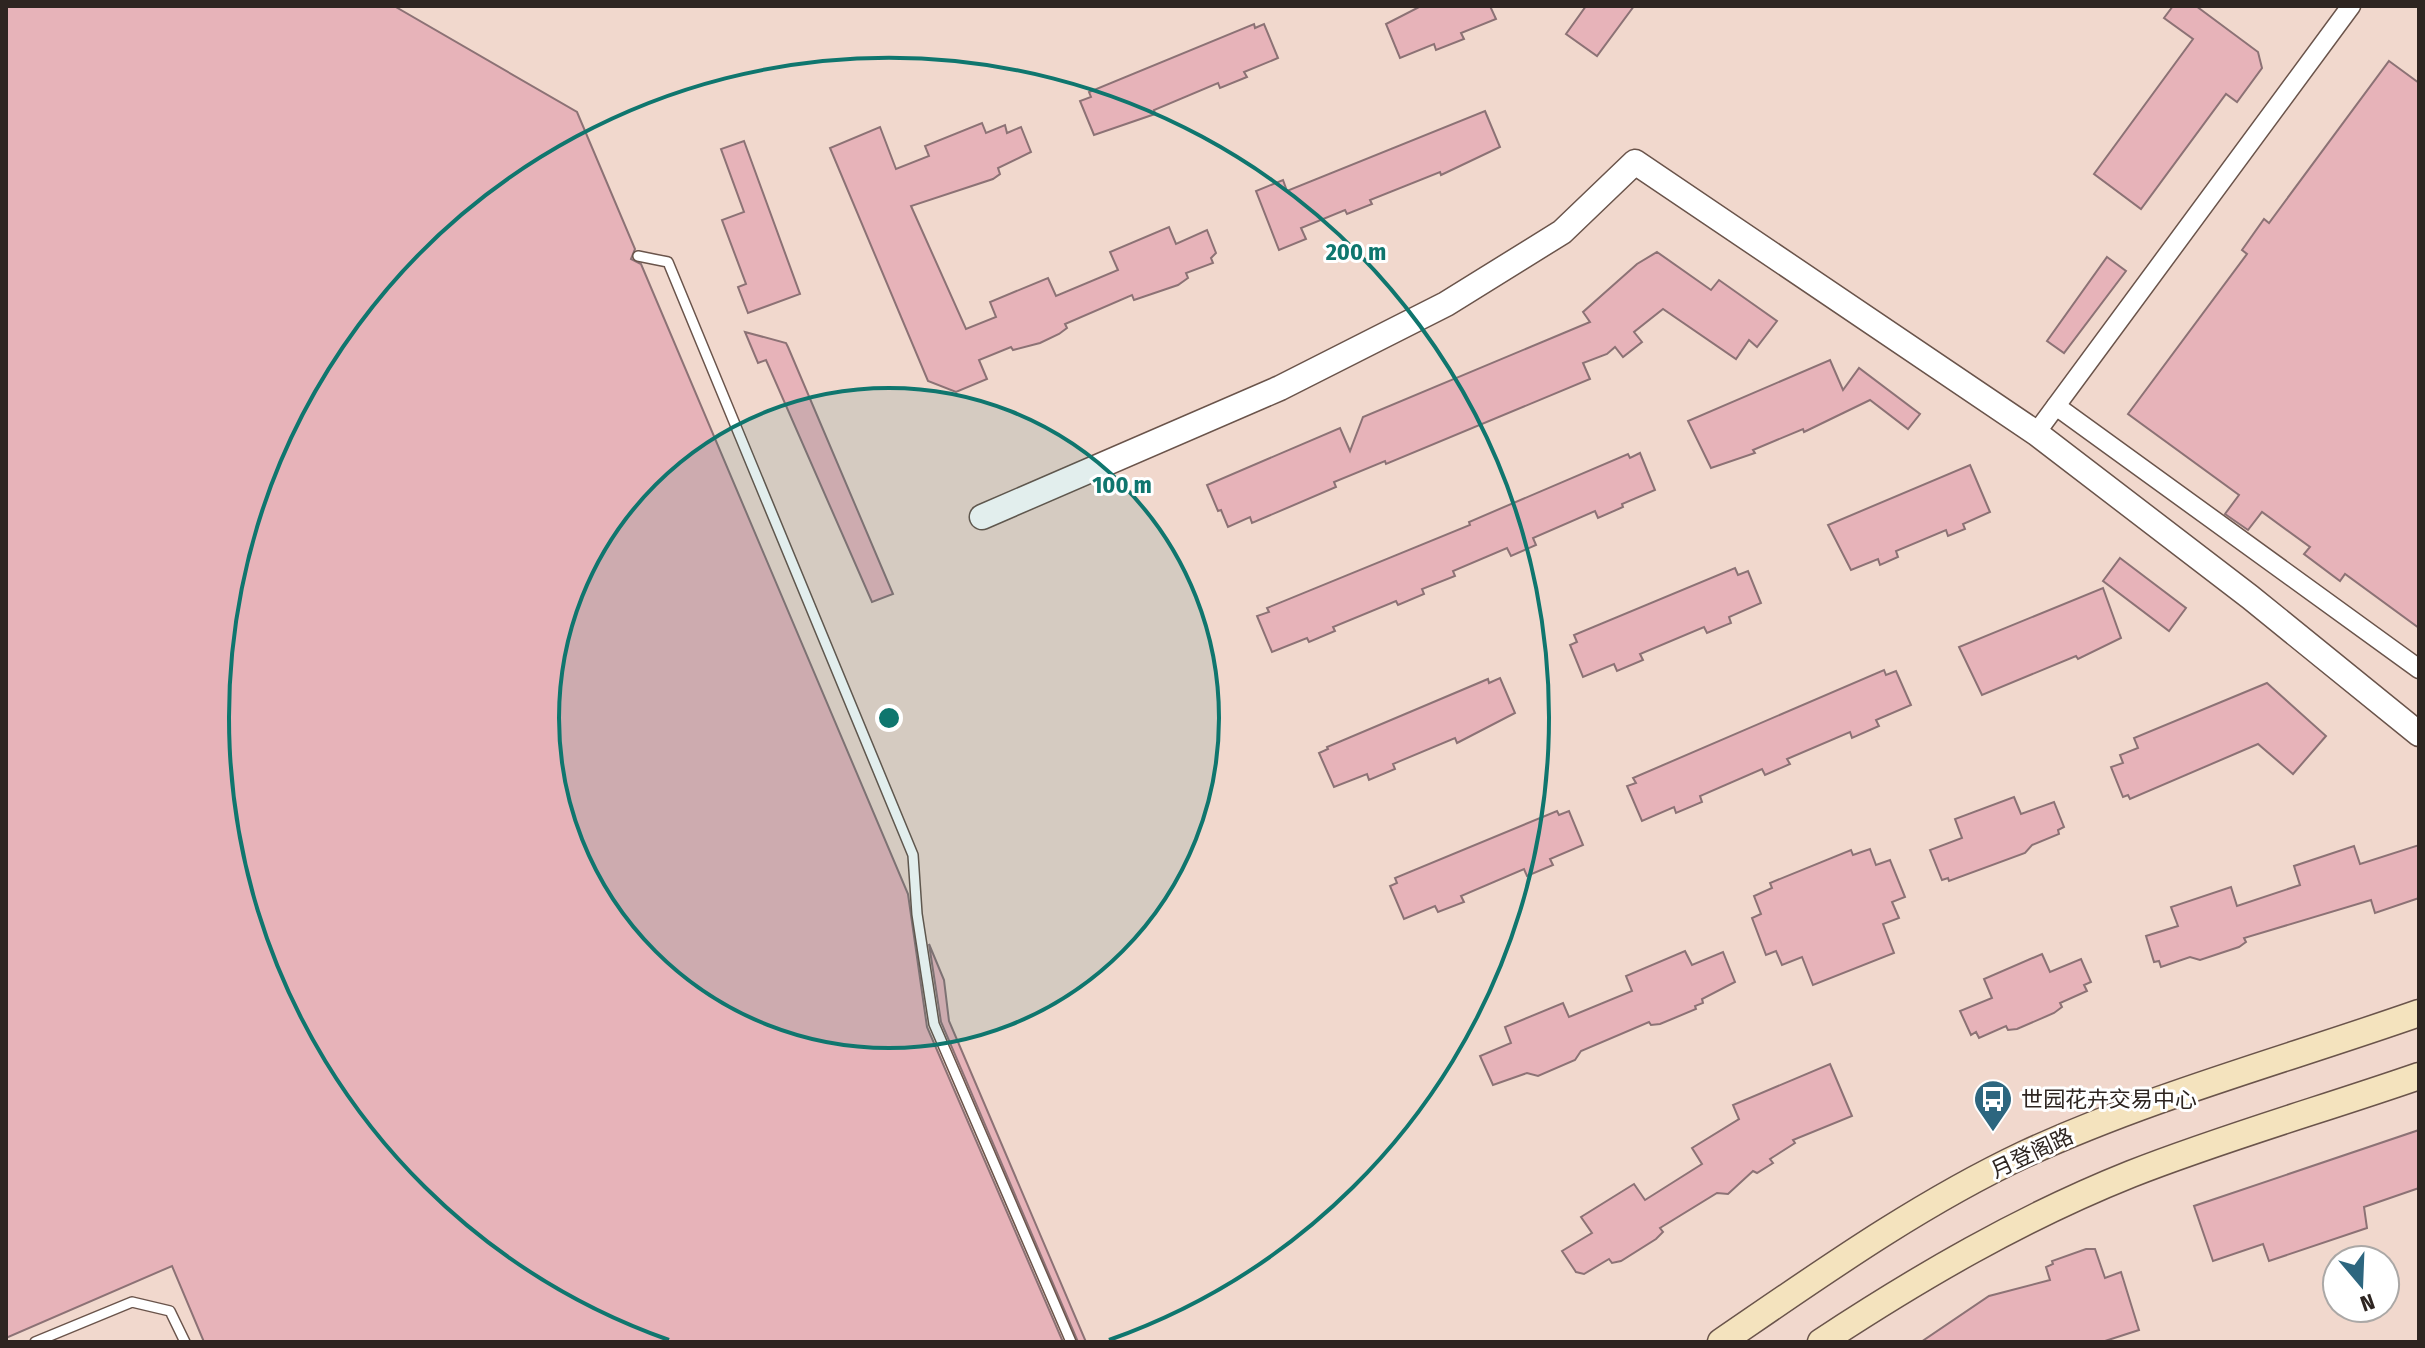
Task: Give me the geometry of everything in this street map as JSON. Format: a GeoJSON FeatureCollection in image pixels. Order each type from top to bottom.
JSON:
{"type":"FeatureCollection","features":[{"type":"Feature","properties":{"kind":"main road","name":"月登阁路"},"geometry":{"type":"LineString","coordinates":[[1721,1342],[1885,1232],[2024,1155],[2111,1118],[2419,1013]]}},
{"type":"Feature","properties":{"kind":"main road"},"geometry":{"type":"LineString","coordinates":[[1821,1342],[1917,1279],[2050,1209],[2132,1174],[2419,1076]]}},
{"type":"Feature","properties":{"kind":"street"},"geometry":{"type":"LineString","coordinates":[[2036,433],[2351,6]]}},
{"type":"Feature","properties":{"kind":"street"},"geometry":{"type":"LineString","coordinates":[[982,517],[1280,388],[1446,304],[1562,232],[1635,162],[2036,433],[2250,597],[2419,734]]}},
{"type":"Feature","properties":{"kind":"street"},"geometry":{"type":"LineString","coordinates":[[2056,406],[2419,669]]}},
{"type":"Feature","properties":{"kind":"lane"},"geometry":{"type":"LineString","coordinates":[[638,256],[668,262],[913,855],[917,914],[934,1024],[1071,1342]]}},
{"type":"Feature","properties":{"kind":"lane"},"geometry":{"type":"LineString","coordinates":[[35,1342],[132,1302],[170,1311],[185,1342]]}},
{"type":"Feature","properties":{"kind":"building"},"geometry":{"type":"Polygon","coordinates":[[[6,6],[394,6],[577,112],[635,249],[631,259],[641,264],[908,894],[927,1027],[1063,1342],[204,1342],[172,1266],[6,1338],[6,6]]]}},
{"type":"Feature","properties":{"kind":"building"},"geometry":{"type":"Polygon","coordinates":[[[1421,6],[1490,6],[1496,19],[1461,33],[1464,39],[1436,50],[1434,44],[1400,58],[1386,24],[1421,6]]]}},
{"type":"Feature","properties":{"kind":"building"},"geometry":{"type":"Polygon","coordinates":[[[1586,6],[1634,6],[1597,56],[1566,34],[1586,6]]]}},
{"type":"Feature","properties":{"kind":"building"},"geometry":{"type":"Polygon","coordinates":[[[2173,6],[2196,6],[2258,52],[2262,68],[2237,102],[2226,94],[2141,209],[2094,174],[2193,39],[2164,18],[2173,6]]]}},
{"type":"Feature","properties":{"kind":"building"},"geometry":{"type":"Polygon","coordinates":[[[1254,24],[1255,28],[1264,24],[1278,58],[1244,72],[1247,77],[1220,88],[1218,83],[1154,110],[1155,114],[1094,135],[1080,101],[1091,97],[1089,92],[1254,24]]]}},
{"type":"Feature","properties":{"kind":"building"},"geometry":{"type":"Polygon","coordinates":[[[2389,61],[2419,83],[2419,628],[2345,574],[2340,581],[2304,554],[2310,547],[2262,512],[2248,530],[2225,514],[2239,495],[2128,414],[2247,254],[2242,250],[2264,219],[2269,223],[2389,61]]]}},
{"type":"Feature","properties":{"kind":"building"},"geometry":{"type":"Polygon","coordinates":[[[1485,111],[1500,147],[1441,175],[1440,172],[1370,200],[1372,204],[1347,214],[1345,210],[1301,228],[1306,239],[1279,250],[1256,191],[1283,180],[1287,191],[1485,111]]]}},
{"type":"Feature","properties":{"kind":"building"},"geometry":{"type":"Polygon","coordinates":[[[982,123],[986,133],[1005,125],[1007,133],[1021,127],[1031,152],[998,168],[1000,174],[993,179],[911,206],[966,329],[996,317],[990,302],[1048,278],[1056,296],[1118,270],[1110,252],[1169,227],[1176,244],[1207,230],[1216,253],[1211,258],[1213,263],[1186,273],[1188,278],[1178,285],[1134,300],[1132,295],[1065,324],[1067,328],[1040,343],[1013,350],[1011,347],[979,360],[987,379],[956,392],[928,381],[830,148],[880,127],[896,169],[929,156],[925,146],[982,123]]]}},
{"type":"Feature","properties":{"kind":"building"},"geometry":{"type":"Polygon","coordinates":[[[744,141],[800,294],[748,313],[738,287],[746,284],[722,220],[744,212],[721,149],[744,141]]]}},
{"type":"Feature","properties":{"kind":"building"},"geometry":{"type":"Polygon","coordinates":[[[1657,252],[1711,290],[1719,280],[1777,321],[1757,347],[1749,340],[1736,359],[1663,309],[1634,332],[1642,342],[1623,357],[1615,347],[1607,354],[1583,363],[1590,379],[1386,464],[1385,461],[1334,482],[1336,487],[1252,523],[1250,517],[1228,527],[1221,510],[1218,511],[1207,485],[1340,428],[1350,451],[1363,417],[1590,322],[1583,312],[1637,264],[1657,252]]]}},
{"type":"Feature","properties":{"kind":"building"},"geometry":{"type":"Polygon","coordinates":[[[2107,257],[2126,271],[2064,353],[2047,341],[2107,257]]]}},
{"type":"Feature","properties":{"kind":"building"},"geometry":{"type":"Polygon","coordinates":[[[745,332],[786,343],[893,594],[872,602],[766,360],[758,363],[745,332]]]}},
{"type":"Feature","properties":{"kind":"building"},"geometry":{"type":"Polygon","coordinates":[[[1830,360],[1843,390],[1859,368],[1920,414],[1908,429],[1870,400],[1804,432],[1803,429],[1753,450],[1755,453],[1711,468],[1688,421],[1830,360]]]}},
{"type":"Feature","properties":{"kind":"building"},"geometry":{"type":"Polygon","coordinates":[[[1640,453],[1655,490],[1598,518],[1595,511],[1533,538],[1536,545],[1511,556],[1507,548],[1453,571],[1455,576],[1422,589],[1424,594],[1398,605],[1396,601],[1333,627],[1335,631],[1309,642],[1307,638],[1272,652],[1257,616],[1269,612],[1267,608],[1470,525],[1469,522],[1628,454],[1630,458],[1640,453]]]}},
{"type":"Feature","properties":{"kind":"building"},"geometry":{"type":"Polygon","coordinates":[[[1970,465],[1990,512],[1963,524],[1965,529],[1948,536],[1946,530],[1896,551],[1898,557],[1880,565],[1878,559],[1851,570],[1828,525],[1970,465]]]}},
{"type":"Feature","properties":{"kind":"building"},"geometry":{"type":"Polygon","coordinates":[[[2120,558],[2186,608],[2169,631],[2103,581],[2120,558]]]}},
{"type":"Feature","properties":{"kind":"building"},"geometry":{"type":"Polygon","coordinates":[[[1735,568],[1738,575],[1748,571],[1761,603],[1729,617],[1731,623],[1707,633],[1704,627],[1640,654],[1643,660],[1617,671],[1614,664],[1583,677],[1570,645],[1577,642],[1574,635],[1735,568]]]}},
{"type":"Feature","properties":{"kind":"building"},"geometry":{"type":"Polygon","coordinates":[[[2103,588],[2121,638],[2078,659],[2076,656],[1982,695],[1959,647],[2103,588]]]}},
{"type":"Feature","properties":{"kind":"building"},"geometry":{"type":"Polygon","coordinates":[[[1884,670],[1886,675],[1896,671],[1911,705],[1876,720],[1879,726],[1852,738],[1850,732],[1787,759],[1790,764],[1765,775],[1762,769],[1700,796],[1702,802],[1676,813],[1674,807],[1642,821],[1627,786],[1636,783],[1633,778],[1884,670]]]}},
{"type":"Feature","properties":{"kind":"building"},"geometry":{"type":"Polygon","coordinates":[[[1500,678],[1515,713],[1457,743],[1455,738],[1393,764],[1395,769],[1369,780],[1367,774],[1334,787],[1319,753],[1327,747],[1488,679],[1489,683],[1500,678]]]}},
{"type":"Feature","properties":{"kind":"building"},"geometry":{"type":"Polygon","coordinates":[[[2267,683],[2326,736],[2293,774],[2258,744],[2130,799],[2128,795],[2123,797],[2111,767],[2123,763],[2120,755],[2138,748],[2134,738],[2267,683]]]}},
{"type":"Feature","properties":{"kind":"building"},"geometry":{"type":"Polygon","coordinates":[[[2014,797],[2021,814],[2054,802],[2064,827],[2058,830],[2059,834],[2032,845],[2025,853],[1949,881],[1948,878],[1942,880],[1930,850],[1962,838],[1955,819],[2014,797]]]}},
{"type":"Feature","properties":{"kind":"building"},"geometry":{"type":"Polygon","coordinates":[[[1557,811],[1559,815],[1569,811],[1583,845],[1550,859],[1553,865],[1527,876],[1524,869],[1461,896],[1464,902],[1438,912],[1435,906],[1404,919],[1390,886],[1397,883],[1395,878],[1557,811]]]}},
{"type":"Feature","properties":{"kind":"building"},"geometry":{"type":"Polygon","coordinates":[[[2419,845],[2419,898],[2375,913],[2371,900],[2244,938],[2246,942],[2239,947],[2200,960],[2190,957],[2161,967],[2159,961],[2154,962],[2146,936],[2178,926],[2171,907],[2231,887],[2237,906],[2300,885],[2294,866],[2354,846],[2360,864],[2419,845]]]}},
{"type":"Feature","properties":{"kind":"building"},"geometry":{"type":"Polygon","coordinates":[[[1870,849],[1876,865],[1890,860],[1905,897],[1892,902],[1899,918],[1883,924],[1894,953],[1813,985],[1802,957],[1782,965],[1776,951],[1766,955],[1752,918],[1761,914],[1754,896],[1772,888],[1770,883],[1851,850],[1853,855],[1870,849]]]}},
{"type":"Feature","properties":{"kind":"building"},"geometry":{"type":"Polygon","coordinates":[[[929,944],[944,980],[949,1021],[1086,1342],[1078,1342],[941,1022],[929,944]]]}},
{"type":"Feature","properties":{"kind":"building"},"geometry":{"type":"Polygon","coordinates":[[[1685,951],[1692,965],[1723,952],[1735,982],[1702,999],[1703,1003],[1695,1006],[1696,1009],[1660,1024],[1651,1025],[1649,1022],[1581,1051],[1575,1060],[1538,1076],[1527,1073],[1493,1085],[1480,1056],[1511,1043],[1505,1027],[1563,1003],[1569,1017],[1632,991],[1626,976],[1685,951]]]}},
{"type":"Feature","properties":{"kind":"building"},"geometry":{"type":"Polygon","coordinates":[[[2042,954],[2050,972],[2081,959],[2091,982],[2084,985],[2087,991],[2060,1003],[2062,1007],[2054,1013],[2017,1029],[2008,1030],[2006,1026],[1979,1038],[1976,1032],[1971,1035],[1960,1011],[1992,998],[1984,979],[2042,954]]]}},
{"type":"Feature","properties":{"kind":"building"},"geometry":{"type":"Polygon","coordinates":[[[1830,1064],[1852,1116],[1793,1140],[1795,1143],[1770,1159],[1773,1163],[1757,1173],[1753,1171],[1728,1194],[1717,1193],[1660,1228],[1663,1232],[1656,1239],[1621,1261],[1612,1263],[1609,1259],[1584,1274],[1576,1272],[1562,1251],[1592,1233],[1581,1217],[1634,1184],[1645,1200],[1702,1164],[1692,1148],[1739,1119],[1733,1105],[1830,1064]]]}},
{"type":"Feature","properties":{"kind":"building"},"geometry":{"type":"Polygon","coordinates":[[[2419,1130],[2419,1188],[2364,1207],[2367,1228],[2269,1261],[2263,1244],[2213,1261],[2194,1206],[2419,1130]]]}},
{"type":"Feature","properties":{"kind":"building"},"geometry":{"type":"Polygon","coordinates":[[[2086,1249],[2095,1249],[2105,1278],[2121,1272],[2139,1330],[2102,1342],[1921,1342],[1989,1296],[2050,1280],[2046,1267],[2053,1264],[2052,1261],[2086,1249]]]}},
{"type":"Feature","properties":{"kind":"place","name":"世园花卉交易中心"},"geometry":{"type":"Point","coordinates":[1993,1133]}}]}
